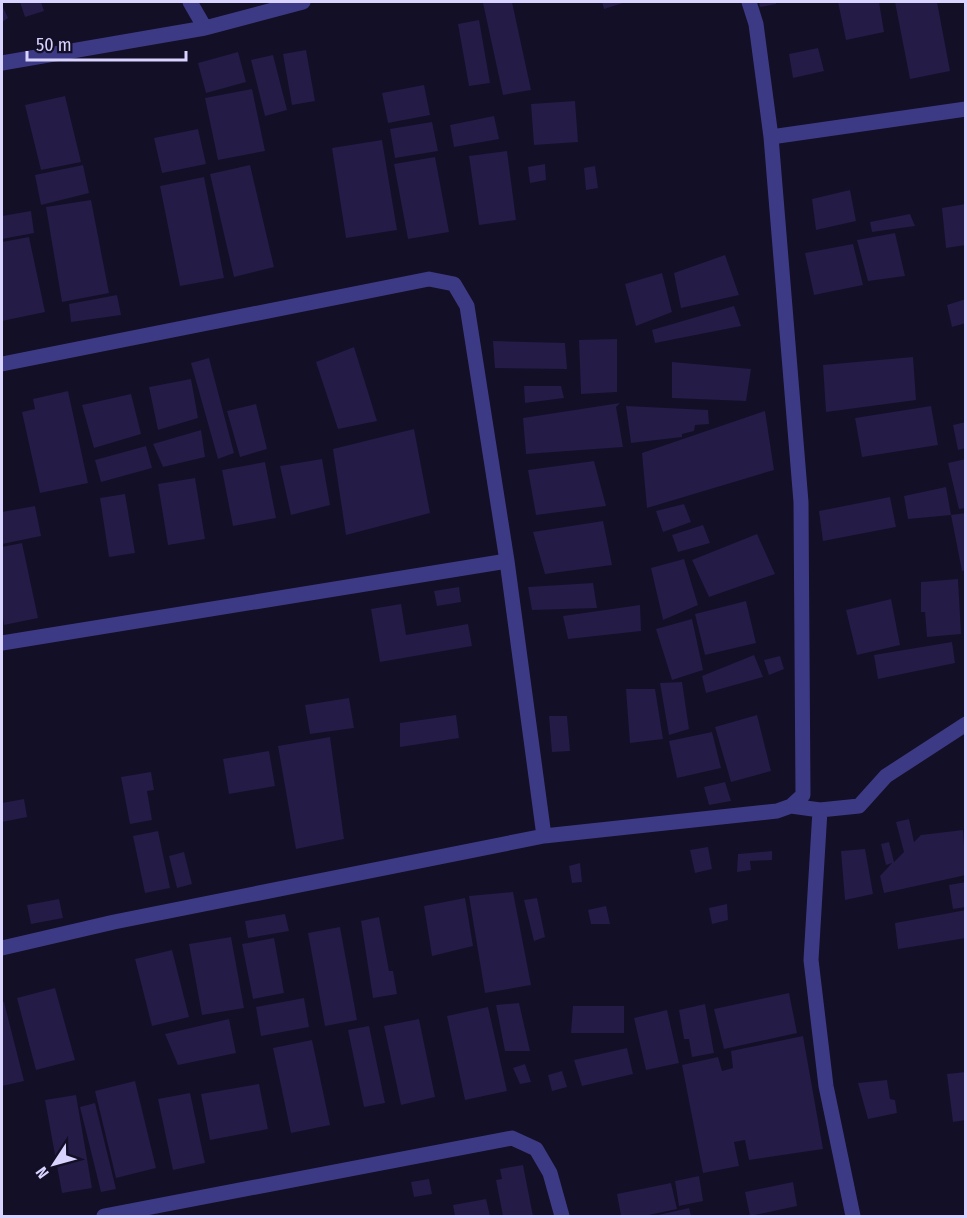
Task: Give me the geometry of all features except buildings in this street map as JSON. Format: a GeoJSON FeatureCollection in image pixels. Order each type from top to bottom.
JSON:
{"type":"FeatureCollection","features":[{"type":"Feature","properties":{"kind":"street"},"geometry":{"type":"LineString","coordinates":[[190,2],[205,28]]}},
{"type":"Feature","properties":{"kind":"street"},"geometry":{"type":"LineString","coordinates":[[2,63],[205,28],[303,2]]}},
{"type":"Feature","properties":{"kind":"street"},"geometry":{"type":"LineString","coordinates":[[749,2],[756,24],[771,137],[801,502],[802,795],[792,806]]}},
{"type":"Feature","properties":{"kind":"street"},"geometry":{"type":"LineString","coordinates":[[771,137],[966,109]]}},
{"type":"Feature","properties":{"kind":"street"},"geometry":{"type":"LineString","coordinates":[[2,364],[429,279],[454,284],[467,306],[507,561],[544,836]]}},
{"type":"Feature","properties":{"kind":"street"},"geometry":{"type":"LineString","coordinates":[[2,643],[507,561]]}},
{"type":"Feature","properties":{"kind":"street"},"geometry":{"type":"LineString","coordinates":[[2,948],[114,922],[544,836],[777,810],[792,806],[820,810],[859,806],[886,776],[966,724]]}},
{"type":"Feature","properties":{"kind":"street"},"geometry":{"type":"LineString","coordinates":[[820,810],[811,960],[826,1086],[853,1216]]}},
{"type":"Feature","properties":{"kind":"street"},"geometry":{"type":"LineString","coordinates":[[104,1216],[512,1138],[536,1149],[550,1173],[562,1216]]}}]}
